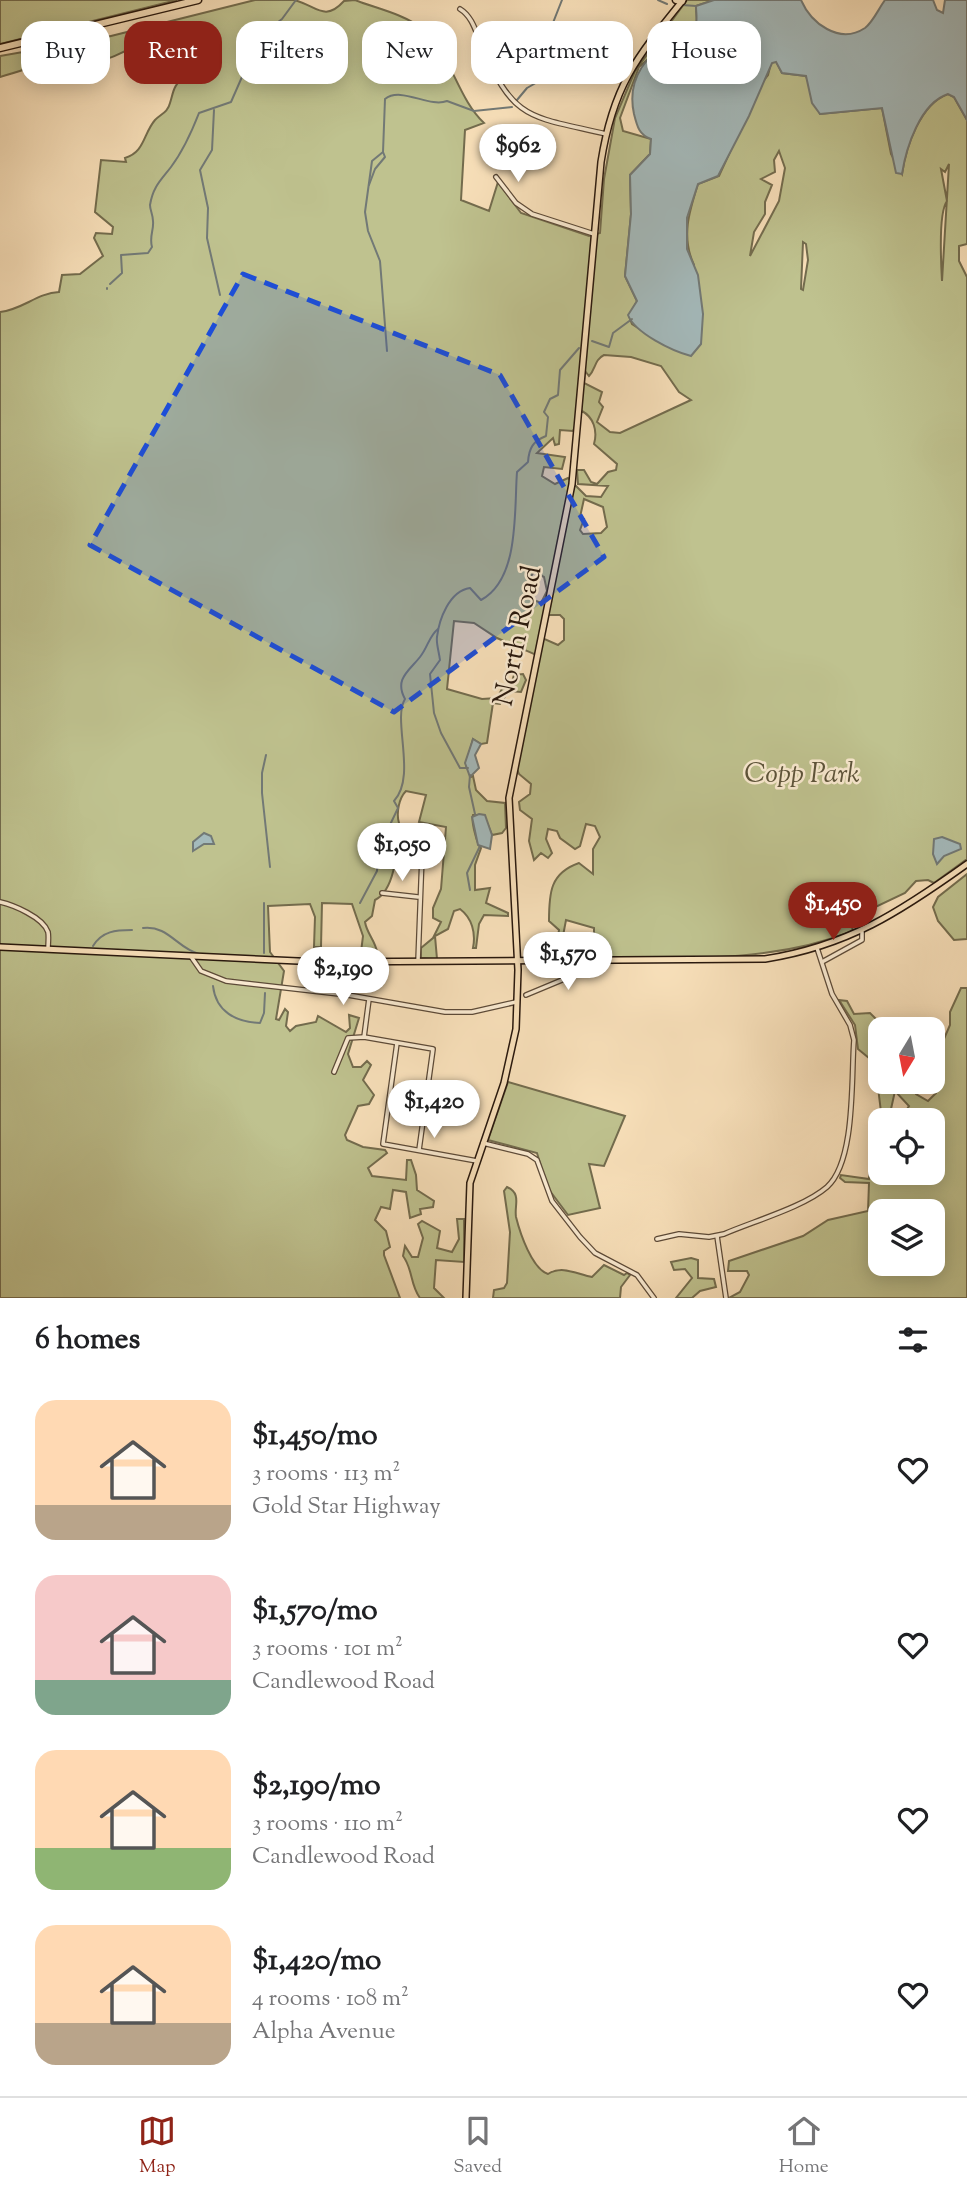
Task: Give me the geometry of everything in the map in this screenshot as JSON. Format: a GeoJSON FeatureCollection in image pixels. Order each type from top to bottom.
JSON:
{"type":"FeatureCollection","features":[{"type":"Feature","properties":{"kind":"highway"},"geometry":{"type":"LineString","coordinates":[[0,48],[198,0]]}},
{"type":"Feature","properties":{"kind":"highway"},"geometry":{"type":"LineString","coordinates":[[676,0],[682,0]]}},
{"type":"Feature","properties":{"kind":"main road","name":"North Road"},"geometry":{"type":"LineString","coordinates":[[466,1298],[470,1256],[467,1209],[477,1161],[509,1068],[518,1002],[508,819],[511,779],[572,484],[594,234],[606,134],[617,96],[636,58],[682,0]]}},
{"type":"Feature","properties":{"kind":"main road"},"geometry":{"type":"LineString","coordinates":[[0,947],[192,958],[418,963],[748,960],[817,948],[862,932],[904,909],[967,864]]}},
{"type":"Feature","properties":{"kind":"street"},"geometry":{"type":"LineString","coordinates":[[460,9],[472,23],[498,82],[514,104],[542,119],[606,134]]}},
{"type":"Feature","properties":{"kind":"street"},"geometry":{"type":"LineString","coordinates":[[496,177],[523,208],[594,234]]}},
{"type":"Feature","properties":{"kind":"street"},"geometry":{"type":"LineString","coordinates":[[418,963],[418,897],[423,830]]}},
{"type":"Feature","properties":{"kind":"street"},"geometry":{"type":"LineString","coordinates":[[382,893],[418,897]]}},
{"type":"Feature","properties":{"kind":"street"},"geometry":{"type":"LineString","coordinates":[[0,902],[14,906],[44,926],[48,949]]}},
{"type":"Feature","properties":{"kind":"street"},"geometry":{"type":"LineString","coordinates":[[822,962],[862,940],[862,932]]}},
{"type":"Feature","properties":{"kind":"street"},"geometry":{"type":"LineString","coordinates":[[657,1239],[679,1234],[716,1236],[811,1197],[832,1182],[841,1169],[846,1148],[854,1040],[850,1025],[832,994],[817,948]]}},
{"type":"Feature","properties":{"kind":"street"},"geometry":{"type":"LineString","coordinates":[[192,958],[201,971],[226,981],[369,999],[453,1013],[481,1011],[518,1002]]}},
{"type":"Feature","properties":{"kind":"street"},"geometry":{"type":"LineString","coordinates":[[526,995],[574,975],[581,961]]}},
{"type":"Feature","properties":{"kind":"street"},"geometry":{"type":"LineString","coordinates":[[365,1037],[369,999]]}},
{"type":"Feature","properties":{"kind":"street"},"geometry":{"type":"LineString","coordinates":[[334,1072],[344,1041],[365,1037],[433,1049],[419,1150]]}},
{"type":"Feature","properties":{"kind":"street"},"geometry":{"type":"LineString","coordinates":[[397,1043],[383,1144],[477,1161]]}},
{"type":"Feature","properties":{"kind":"street"},"geometry":{"type":"LineString","coordinates":[[483,1143],[528,1154],[537,1160],[552,1201],[580,1237],[595,1252],[637,1275],[654,1298]]}},
{"type":"Feature","properties":{"kind":"street"},"geometry":{"type":"LineString","coordinates":[[716,1236],[726,1298]]}},
{"type":"Feature","properties":{"kind":"highlighted area"},"geometry":{"type":"Polygon","coordinates":[[[243,274],[500,375],[604,557],[394,712],[90,545],[243,274]]]}},
{"type":"Feature","properties":{"kind":"green space"},"geometry":{"type":"Polygon","coordinates":[[[0,0],[177,0],[93,21],[21,21],[21,39],[0,44],[0,0]]]}},
{"type":"Feature","properties":{"kind":"green space","name":"Copp Park"},"geometry":{"type":"Polygon","coordinates":[[[255,0],[294,0],[325,12],[331,11],[344,1],[355,0],[410,21],[362,21],[362,84],[457,84],[457,82],[467,101],[484,123],[465,130],[461,200],[489,211],[498,182],[521,213],[589,236],[600,233],[604,179],[615,118],[629,84],[633,84],[620,118],[623,131],[651,139],[650,154],[630,175],[631,214],[625,276],[637,301],[629,316],[632,324],[651,336],[694,265],[687,234],[689,215],[698,184],[719,176],[761,84],[768,75],[771,63],[776,61],[782,73],[806,76],[820,114],[882,108],[891,154],[902,174],[916,128],[938,99],[948,94],[954,97],[967,120],[967,244],[959,246],[959,261],[967,277],[967,859],[934,883],[928,880],[916,881],[905,893],[850,919],[853,931],[822,942],[724,957],[591,957],[587,952],[594,944],[594,928],[566,920],[562,941],[578,942],[580,952],[564,956],[557,943],[559,930],[549,921],[553,885],[562,872],[579,863],[593,874],[593,849],[600,837],[595,826],[586,824],[580,846],[575,849],[560,838],[557,831],[548,829],[546,839],[552,853],[548,858],[541,853],[534,860],[529,841],[532,819],[520,810],[519,802],[530,794],[531,784],[519,774],[516,767],[539,656],[497,638],[474,623],[454,621],[447,689],[482,699],[497,698],[502,689],[511,685],[514,675],[523,674],[526,680],[521,692],[509,691],[500,704],[493,703],[487,743],[481,744],[473,739],[466,765],[471,777],[473,776],[476,790],[487,801],[505,803],[506,828],[502,833],[492,835],[484,815],[473,815],[473,818],[476,838],[481,848],[475,865],[475,890],[490,888],[486,903],[508,913],[508,916],[484,915],[479,924],[476,948],[473,948],[474,937],[470,921],[460,909],[454,911],[448,929],[435,936],[437,959],[421,958],[421,948],[433,938],[441,922],[433,918],[433,908],[441,889],[446,827],[419,822],[426,795],[406,791],[399,806],[398,842],[392,876],[388,886],[375,900],[372,916],[365,922],[377,952],[372,957],[361,952],[363,936],[352,904],[322,903],[321,947],[314,947],[315,917],[310,904],[268,906],[270,952],[284,971],[276,1019],[279,1020],[285,1009],[288,1012],[286,1026],[290,1031],[296,1026],[316,1022],[318,1016],[346,1032],[350,1028],[349,1015],[359,1018],[348,1054],[353,1067],[361,1067],[367,1061],[371,1065],[363,1080],[374,1095],[369,1104],[358,1106],[345,1135],[347,1140],[363,1147],[385,1150],[387,1153],[368,1168],[372,1176],[406,1180],[407,1160],[411,1160],[417,1190],[434,1201],[433,1207],[420,1209],[421,1214],[410,1218],[406,1192],[393,1190],[390,1209],[381,1207],[375,1220],[386,1231],[390,1247],[384,1251],[384,1255],[400,1298],[0,1298],[0,312],[59,292],[62,275],[80,274],[103,256],[94,238],[96,233],[112,234],[113,227],[95,212],[101,160],[126,162],[125,158],[140,147],[155,120],[168,109],[178,84],[222,84],[222,21],[171,21],[255,0]],[[779,151],[774,160],[775,172],[761,179],[772,185],[765,202],[765,214],[754,232],[750,256],[779,201],[785,168],[779,151]],[[949,164],[945,172],[941,169],[947,200],[949,164]],[[947,202],[941,227],[942,281],[947,202]],[[803,242],[803,290],[808,260],[806,244],[803,242]],[[604,355],[598,359],[589,376],[585,371],[584,383],[602,392],[599,402],[603,407],[597,422],[610,432],[620,433],[691,400],[679,392],[661,366],[631,357],[604,355]],[[582,411],[573,431],[560,430],[559,444],[555,445],[553,438],[537,453],[565,457],[562,469],[544,467],[542,476],[555,484],[568,478],[586,496],[601,497],[608,486],[578,484],[577,470],[584,470],[591,482],[597,484],[608,472],[616,470],[617,464],[594,444],[595,429],[592,420],[582,411]],[[584,499],[580,517],[584,519],[580,530],[583,534],[601,533],[607,527],[603,507],[584,499]],[[534,572],[529,579],[529,598],[541,603],[547,591],[544,577],[534,572]],[[547,615],[542,638],[558,645],[564,640],[564,619],[560,615],[547,615]]]}},
{"type":"Feature","properties":{"kind":"green space"},"geometry":{"type":"Polygon","coordinates":[[[687,0],[714,0],[696,6],[697,21],[672,21],[687,0]]]}},
{"type":"Feature","properties":{"kind":"green space"},"geometry":{"type":"Polygon","coordinates":[[[124,33],[124,52],[110,58],[110,36],[124,33]]]}},
{"type":"Feature","properties":{"kind":"green space"},"geometry":{"type":"Polygon","coordinates":[[[21,52],[21,70],[0,77],[0,56],[21,52]]]}},
{"type":"Feature","properties":{"kind":"green space"},"geometry":{"type":"Polygon","coordinates":[[[647,55],[647,60],[639,67],[633,83],[635,71],[647,55]]]}},
{"type":"Feature","properties":{"kind":"green space"},"geometry":{"type":"Polygon","coordinates":[[[967,874],[967,939],[954,940],[938,921],[933,907],[938,897],[967,874]]]}},
{"type":"Feature","properties":{"kind":"green space"},"geometry":{"type":"Polygon","coordinates":[[[961,988],[967,988],[967,1298],[729,1298],[740,1292],[749,1275],[747,1271],[728,1271],[729,1261],[803,1236],[828,1220],[868,1211],[868,1276],[945,1276],[945,1199],[868,1199],[869,1185],[945,1185],[945,1108],[908,1108],[909,1106],[898,1094],[916,1094],[928,1101],[935,1094],[945,1094],[945,1036],[950,1025],[950,1012],[961,988]]]}},
{"type":"Feature","properties":{"kind":"green space"},"geometry":{"type":"Polygon","coordinates":[[[839,1000],[847,1001],[854,1014],[870,1013],[874,1017],[868,1017],[868,1057],[858,1049],[855,1025],[839,1000]]]}},
{"type":"Feature","properties":{"kind":"green space"},"geometry":{"type":"Polygon","coordinates":[[[508,1082],[625,1116],[604,1166],[589,1164],[600,1208],[568,1215],[547,1187],[537,1153],[488,1140],[508,1082]]]}},
{"type":"Feature","properties":{"kind":"green space"},"geometry":{"type":"Polygon","coordinates":[[[879,1094],[894,1094],[891,1108],[881,1108],[879,1094]]]}},
{"type":"Feature","properties":{"kind":"green space"},"geometry":{"type":"Polygon","coordinates":[[[841,1175],[868,1179],[868,1183],[845,1182],[840,1178],[841,1175]]]}},
{"type":"Feature","properties":{"kind":"green space"},"geometry":{"type":"Polygon","coordinates":[[[507,1187],[516,1196],[516,1217],[524,1241],[542,1271],[548,1274],[564,1270],[592,1277],[604,1265],[624,1275],[630,1275],[621,1287],[620,1298],[493,1298],[494,1290],[504,1288],[507,1283],[510,1232],[504,1191],[507,1187]]]}},
{"type":"Feature","properties":{"kind":"green space"},"geometry":{"type":"Polygon","coordinates":[[[457,1219],[464,1219],[464,1262],[436,1260],[434,1288],[444,1298],[420,1298],[403,1256],[405,1246],[412,1257],[418,1257],[423,1238],[418,1224],[422,1221],[440,1231],[437,1248],[452,1252],[459,1239],[457,1219]]]}},
{"type":"Feature","properties":{"kind":"green space"},"geometry":{"type":"Polygon","coordinates":[[[691,1258],[698,1260],[698,1278],[714,1279],[716,1287],[700,1291],[692,1298],[676,1298],[692,1278],[685,1269],[674,1270],[671,1262],[691,1258]]]}},
{"type":"Feature","properties":{"kind":"shaded area"},"geometry":{"type":"Polygon","coordinates":[[[714,0],[801,0],[819,23],[836,33],[845,34],[865,28],[885,0],[933,0],[937,10],[943,13],[945,0],[967,0],[967,120],[954,97],[948,94],[938,99],[922,116],[916,128],[902,174],[896,173],[882,108],[820,114],[812,103],[806,76],[782,73],[776,62],[772,63],[718,176],[698,184],[687,218],[687,249],[698,275],[703,314],[701,344],[691,356],[665,346],[646,335],[632,322],[628,315],[637,301],[625,276],[631,214],[630,175],[650,154],[651,139],[641,132],[632,102],[635,81],[645,63],[647,61],[647,84],[761,84],[761,21],[696,21],[696,6],[714,0]]]}},
{"type":"Feature","properties":{"kind":"shaded area"},"geometry":{"type":"Polygon","coordinates":[[[473,739],[481,744],[475,755],[479,768],[470,777],[465,763],[473,739]]]}},
{"type":"Feature","properties":{"kind":"shaded area"},"geometry":{"type":"Polygon","coordinates":[[[485,815],[492,835],[490,849],[478,845],[472,817],[485,815]]]}},
{"type":"Feature","properties":{"kind":"shaded area"},"geometry":{"type":"Polygon","coordinates":[[[204,833],[211,836],[214,844],[204,844],[193,851],[193,842],[204,833]]]}},
{"type":"Feature","properties":{"kind":"shaded area"},"geometry":{"type":"Polygon","coordinates":[[[942,837],[960,844],[961,849],[944,856],[937,864],[933,854],[934,839],[942,837]]]}},
{"type":"Feature","properties":{"kind":"waterway"},"geometry":{"type":"LineString","coordinates":[[110,284],[122,273],[121,255],[148,253],[152,247],[153,221],[150,205],[153,193],[179,154],[199,113],[231,102],[260,36],[282,19],[296,0]]}},
{"type":"Feature","properties":{"kind":"waterway"},"geometry":{"type":"LineString","coordinates":[[517,100],[527,88],[541,80],[547,38],[562,0]]}},
{"type":"Feature","properties":{"kind":"waterway"},"geometry":{"type":"LineString","coordinates":[[658,0],[667,4]]}},
{"type":"Feature","properties":{"kind":"waterway"},"geometry":{"type":"LineString","coordinates":[[682,5],[696,6]]}},
{"type":"Feature","properties":{"kind":"waterway"},"geometry":{"type":"LineString","coordinates":[[387,351],[380,261],[368,231],[365,212],[372,161],[383,152],[385,99],[399,95],[432,102],[447,101],[474,111],[512,107]]}},
{"type":"Feature","properties":{"kind":"waterway"},"geometry":{"type":"LineString","coordinates":[[214,110],[212,150],[200,170],[208,208],[207,238],[220,295]]}},
{"type":"Feature","properties":{"kind":"waterway"},"geometry":{"type":"LineString","coordinates":[[369,185],[375,169],[385,157],[383,152]]}},
{"type":"Feature","properties":{"kind":"waterway"},"geometry":{"type":"LineString","coordinates":[[592,341],[609,347],[613,333],[632,319]]}},
{"type":"Feature","properties":{"kind":"waterway"},"geometry":{"type":"LineString","coordinates":[[468,768],[460,768],[441,733],[434,713],[430,674],[440,660],[437,639],[440,623],[446,607],[456,595],[470,588],[481,600],[494,590],[503,576],[509,560],[515,524],[517,472],[528,462],[532,446],[546,436],[548,417],[544,412],[550,399],[558,395],[560,370],[579,348]]}},
{"type":"Feature","properties":{"kind":"waterway"},"geometry":{"type":"LineString","coordinates":[[360,903],[377,871],[378,851],[388,838],[389,827],[398,808],[394,801],[401,790],[404,777],[401,720],[405,699],[402,681],[438,629]]}},
{"type":"Feature","properties":{"kind":"waterway"},"geometry":{"type":"LineString","coordinates":[[266,755],[262,793],[270,867]]}},
{"type":"Feature","properties":{"kind":"waterway"},"geometry":{"type":"LineString","coordinates":[[470,775],[469,787],[475,814]]}},
{"type":"Feature","properties":{"kind":"waterway"},"geometry":{"type":"LineString","coordinates":[[470,890],[467,873],[480,846]]}},
{"type":"Feature","properties":{"kind":"waterway"},"geometry":{"type":"LineString","coordinates":[[264,903],[264,953]]}},
{"type":"Feature","properties":{"kind":"waterway"},"geometry":{"type":"LineString","coordinates":[[143,928],[166,933],[184,947],[199,954]]}},
{"type":"Feature","properties":{"kind":"waterway"},"geometry":{"type":"LineString","coordinates":[[93,946],[110,932],[132,930]]}},
{"type":"Feature","properties":{"kind":"waterway"},"geometry":{"type":"LineString","coordinates":[[213,986],[218,1003],[223,1009],[235,1018],[251,1022],[260,1023],[264,1013],[265,993]]}}]}
